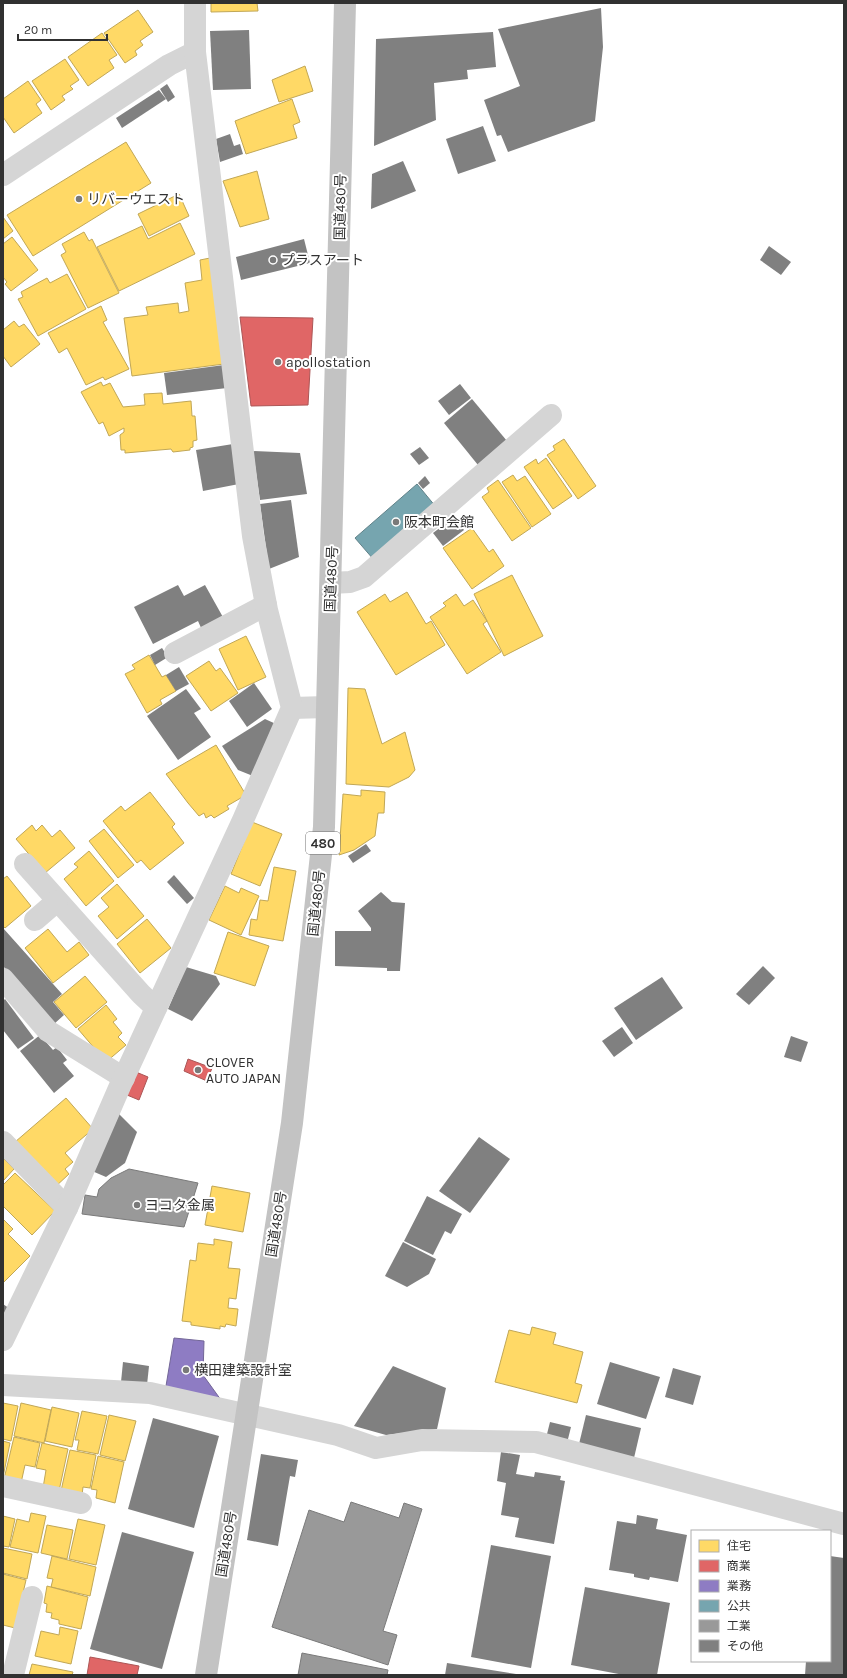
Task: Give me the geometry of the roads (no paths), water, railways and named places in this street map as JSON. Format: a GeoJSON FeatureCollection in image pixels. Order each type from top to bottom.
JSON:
{"type":"FeatureCollection","features":[{"type":"Feature","properties":{"kind":"highway","name":"国道480号"},"geometry":{"type":"LineString","coordinates":[[206,1675],[293,1115],[324,827],[345,3]]}},
{"type":"Feature","properties":{"kind":"street"},"geometry":{"type":"LineString","coordinates":[[3,1340],[67,1208],[124,1078],[243,820],[292,708],[266,605],[253,536],[195,52],[195,3]]}},
{"type":"Feature","properties":{"kind":"street"},"geometry":{"type":"LineString","coordinates":[[3,175],[169,66],[195,52]]}},
{"type":"Feature","properties":{"kind":"street"},"geometry":{"type":"LineString","coordinates":[[331,582],[350,582],[364,577],[550,415]]}},
{"type":"Feature","properties":{"kind":"street"},"geometry":{"type":"LineString","coordinates":[[175,653],[266,605]]}},
{"type":"Feature","properties":{"kind":"street"},"geometry":{"type":"LineString","coordinates":[[292,708],[327,707]]}},
{"type":"Feature","properties":{"kind":"street"},"geometry":{"type":"LineString","coordinates":[[25,864],[141,994],[156,1008]]}},
{"type":"Feature","properties":{"kind":"street"},"geometry":{"type":"LineString","coordinates":[[35,920],[57,901]]}},
{"type":"Feature","properties":{"kind":"street"},"geometry":{"type":"LineString","coordinates":[[3,979],[48,1030],[124,1078]]}},
{"type":"Feature","properties":{"kind":"street"},"geometry":{"type":"LineString","coordinates":[[3,1142],[67,1208]]}},
{"type":"Feature","properties":{"kind":"street"},"geometry":{"type":"LineString","coordinates":[[3,1384],[150,1393],[227,1409],[246,1416],[338,1435],[376,1448],[422,1440],[536,1442],[844,1524]]}},
{"type":"Feature","properties":{"kind":"street"},"geometry":{"type":"LineString","coordinates":[[3,1486],[81,1503]]}},
{"type":"Feature","properties":{"kind":"street"},"geometry":{"type":"LineString","coordinates":[[13,1675],[11,1654],[32,1597]]}},
{"type":"Feature","properties":{"kind":"place","name":"リバーウエスト"},"geometry":{"type":"Point","coordinates":[79,199]}},
{"type":"Feature","properties":{"kind":"place","name":"プラスアート"},"geometry":{"type":"Point","coordinates":[273,260]}},
{"type":"Feature","properties":{"kind":"place","name":"apollostation"},"geometry":{"type":"Point","coordinates":[278,362]}},
{"type":"Feature","properties":{"kind":"place","name":"阪本町会館"},"geometry":{"type":"Point","coordinates":[396,522]}},
{"type":"Feature","properties":{"kind":"place","name":"CLOVER AUTO JAPAN"},"geometry":{"type":"Point","coordinates":[198,1070]}},
{"type":"Feature","properties":{"kind":"place","name":"ヨコタ金属"},"geometry":{"type":"Point","coordinates":[137,1205]}},
{"type":"Feature","properties":{"kind":"place","name":"横田建築設計室"},"geometry":{"type":"Point","coordinates":[186,1370]}}]}
